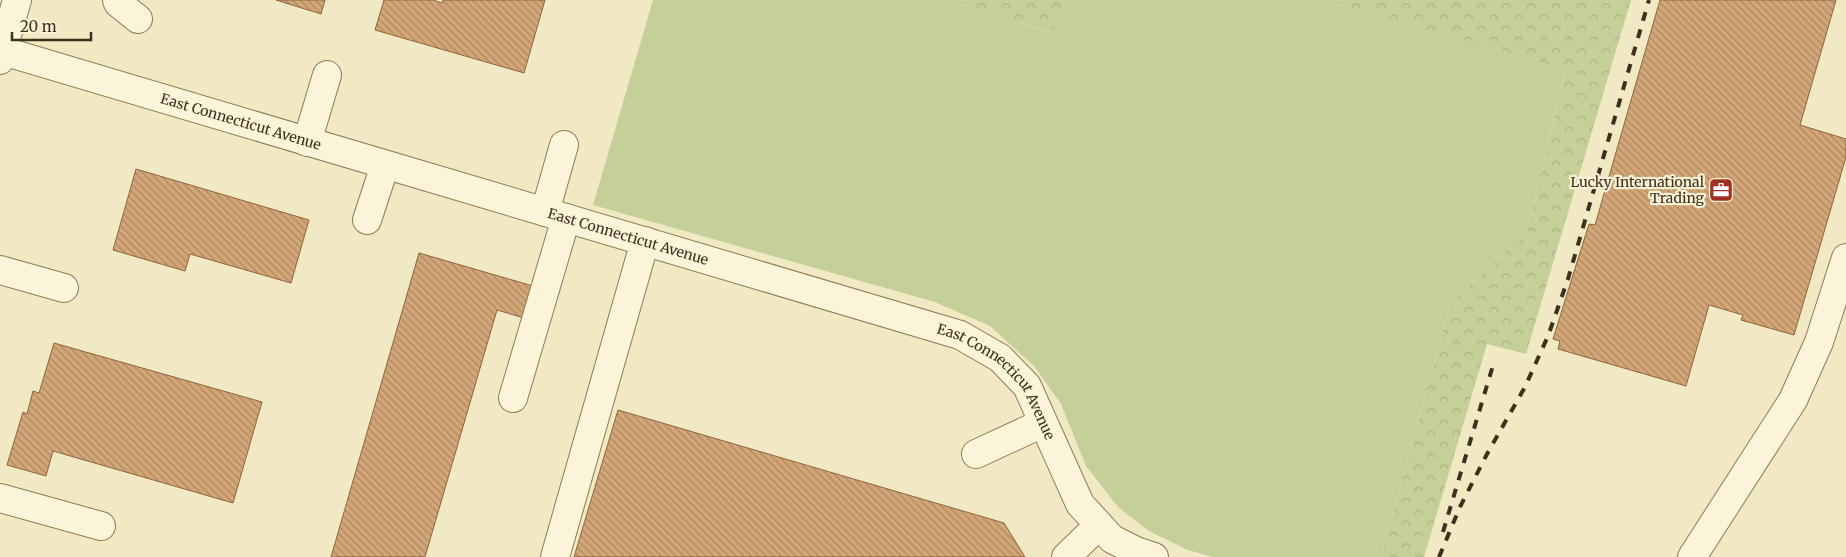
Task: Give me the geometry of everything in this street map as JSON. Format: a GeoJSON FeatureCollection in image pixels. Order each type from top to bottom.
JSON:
{"type":"FeatureCollection","features":[{"type":"Feature","properties":{"kind":"street"},"geometry":{"type":"LineString","coordinates":[[1,56],[17,0]]}},
{"type":"Feature","properties":{"kind":"street"},"geometry":{"type":"LineString","coordinates":[[117,0],[118,3],[138,19]]}},
{"type":"Feature","properties":{"kind":"street","name":"East Connecticut Avenue"},"geometry":{"type":"LineString","coordinates":[[1,56],[308,142],[960,335],[1000,358],[1026,386],[1080,504],[1112,539],[1154,557]]}},
{"type":"Feature","properties":{"kind":"street"},"geometry":{"type":"LineString","coordinates":[[308,142],[327,75]]}},
{"type":"Feature","properties":{"kind":"street"},"geometry":{"type":"LineString","coordinates":[[513,398],[556,215],[564,145]]}},
{"type":"Feature","properties":{"kind":"street"},"geometry":{"type":"LineString","coordinates":[[367,220],[385,165]]}},
{"type":"Feature","properties":{"kind":"street"},"geometry":{"type":"LineString","coordinates":[[555,557],[645,241]]}},
{"type":"Feature","properties":{"kind":"street"},"geometry":{"type":"LineString","coordinates":[[1692,557],[1793,400],[1819,342],[1846,258]]}},
{"type":"Feature","properties":{"kind":"street"},"geometry":{"type":"LineString","coordinates":[[0,270],[64,288]]}},
{"type":"Feature","properties":{"kind":"street"},"geometry":{"type":"LineString","coordinates":[[976,454],[1043,423]]}},
{"type":"Feature","properties":{"kind":"street"},"geometry":{"type":"LineString","coordinates":[[0,498],[100,526]]}},
{"type":"Feature","properties":{"kind":"street"},"geometry":{"type":"LineString","coordinates":[[1066,557],[1099,525]]}},
{"type":"Feature","properties":{"kind":"green space"},"geometry":{"type":"Polygon","coordinates":[[[653,0],[949,0],[1050,32],[1070,0],[1322,0],[1566,69],[1526,233],[1451,302],[1381,557],[1213,557],[1188,550],[1149,531],[1118,507],[1086,466],[1061,404],[1034,366],[990,326],[935,302],[593,205],[653,0]]]}},
{"type":"Feature","properties":{"kind":"green space"},"geometry":{"type":"Polygon","coordinates":[[[949,0],[1070,0],[1051,32],[949,0]]]}},
{"type":"Feature","properties":{"kind":"green space"},"geometry":{"type":"Polygon","coordinates":[[[1322,0],[1631,0],[1526,354],[1487,344],[1424,557],[1381,557],[1451,302],[1526,233],[1566,70],[1322,0]]]}},
{"type":"Feature","properties":{"kind":"building"},"geometry":{"type":"Polygon","coordinates":[[[276,0],[325,0],[321,14],[276,0]]]}},
{"type":"Feature","properties":{"kind":"building"},"geometry":{"type":"Polygon","coordinates":[[[384,0],[433,0],[442,3],[443,0],[545,0],[524,73],[375,30],[384,0]]]}},
{"type":"Feature","properties":{"kind":"building","name":"Lucky International Trading"},"geometry":{"type":"Polygon","coordinates":[[[1660,0],[1836,0],[1800,125],[1846,139],[1846,157],[1794,335],[1741,320],[1743,315],[1709,305],[1686,386],[1558,349],[1560,341],[1553,339],[1589,224],[1595,225],[1660,0]]]}},
{"type":"Feature","properties":{"kind":"building"},"geometry":{"type":"Polygon","coordinates":[[[136,169],[309,220],[291,283],[190,254],[185,271],[113,250],[136,169]]]}},
{"type":"Feature","properties":{"kind":"building"},"geometry":{"type":"Polygon","coordinates":[[[419,253],[533,286],[524,318],[497,310],[425,557],[331,557],[419,253]]]}},
{"type":"Feature","properties":{"kind":"building"},"geometry":{"type":"Polygon","coordinates":[[[54,343],[262,402],[233,503],[53,451],[46,476],[7,465],[23,412],[27,414],[33,391],[39,393],[54,343]]]}},
{"type":"Feature","properties":{"kind":"building"},"geometry":{"type":"Polygon","coordinates":[[[618,410],[1004,523],[1025,557],[574,557],[618,410]]]}},
{"type":"Feature","properties":{"kind":"railway"},"geometry":{"type":"LineString","coordinates":[[1439,557],[1460,507],[1487,454],[1525,387],[1548,336],[1568,279],[1649,0]]}},
{"type":"Feature","properties":{"kind":"railway"},"geometry":{"type":"LineString","coordinates":[[1443,532],[1494,362]]}},
{"type":"Feature","properties":{"kind":"place","name":"Lucky International Trading"},"geometry":{"type":"Point","coordinates":[1721,190]}}]}
